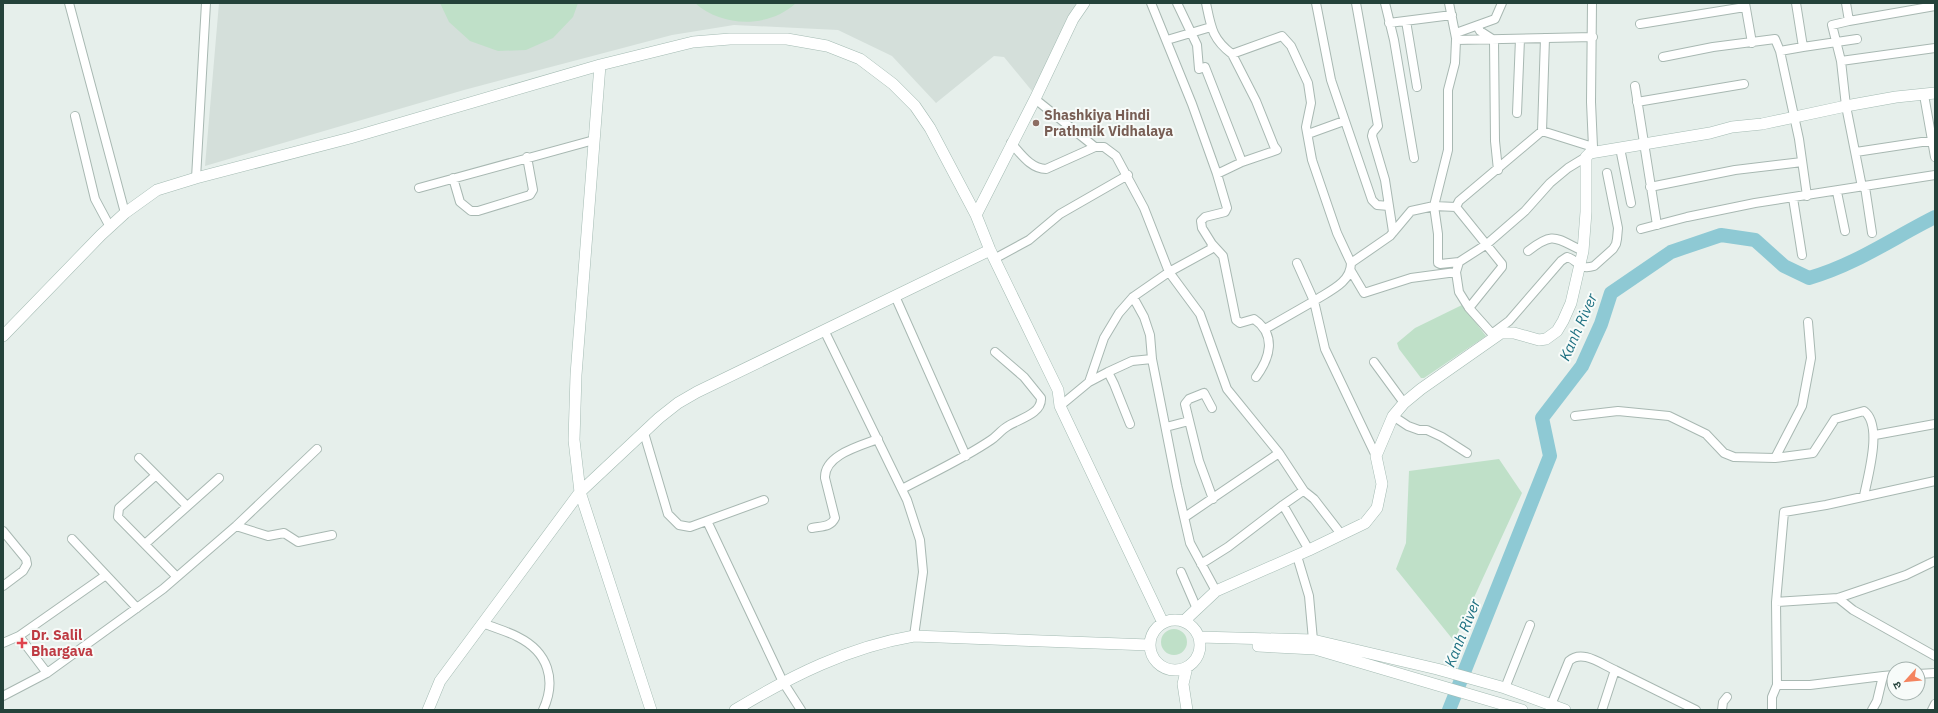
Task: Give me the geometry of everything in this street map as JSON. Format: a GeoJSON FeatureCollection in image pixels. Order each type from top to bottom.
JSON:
{"type":"FeatureCollection","features":[{"type":"Feature","properties":{"kind":"street"},"geometry":{"type":"LineString","coordinates":[[69,3],[125,213]]}},
{"type":"Feature","properties":{"kind":"street"},"geometry":{"type":"LineString","coordinates":[[196,178],[206,3]]}},
{"type":"Feature","properties":{"kind":"street"},"geometry":{"type":"LineString","coordinates":[[976,215],[1035,99],[1073,19],[1078,3]]}},
{"type":"Feature","properties":{"kind":"street"},"geometry":{"type":"LineString","coordinates":[[1073,19],[1084,3]]}},
{"type":"Feature","properties":{"kind":"street"},"geometry":{"type":"LineString","coordinates":[[1151,3],[1167,40],[1217,174],[1226,210],[1205,217],[1202,221],[1202,228],[1212,244],[1223,256],[1236,320],[1240,323],[1254,319],[1265,329],[1270,347],[1265,365],[1256,377]]}},
{"type":"Feature","properties":{"kind":"street"},"geometry":{"type":"LineString","coordinates":[[1177,3],[1197,45],[1199,69],[1205,67],[1242,162]]}},
{"type":"Feature","properties":{"kind":"street"},"geometry":{"type":"LineString","coordinates":[[1206,3],[1211,27],[1220,45],[1232,54],[1249,85],[1277,150],[1242,162],[1217,174]]}},
{"type":"Feature","properties":{"kind":"street"},"geometry":{"type":"LineString","coordinates":[[1316,3],[1331,80],[1372,200],[1377,205],[1389,206]]}},
{"type":"Feature","properties":{"kind":"street"},"geometry":{"type":"LineString","coordinates":[[1356,3],[1378,126],[1373,132],[1372,136],[1385,180],[1394,232]]}},
{"type":"Feature","properties":{"kind":"street"},"geometry":{"type":"LineString","coordinates":[[1385,3],[1394,40],[1414,158]]}},
{"type":"Feature","properties":{"kind":"street"},"geometry":{"type":"LineString","coordinates":[[1449,3],[1456,37],[1455,62],[1448,90],[1448,150],[1434,206],[1438,234],[1438,263],[1440,264],[1459,262],[1487,244],[1525,211],[1550,183],[1590,152],[1710,133],[1732,127],[1762,124],[1896,97],[1929,94],[1935,157]]}},
{"type":"Feature","properties":{"kind":"street"},"geometry":{"type":"LineString","coordinates":[[1456,37],[1495,19],[1502,3]]}},
{"type":"Feature","properties":{"kind":"street"},"geometry":{"type":"LineString","coordinates":[[1494,335],[1501,333],[1514,333],[1539,340],[1546,339],[1557,331],[1570,303],[1583,251],[1586,212],[1590,152],[1593,37],[1592,3]]}},
{"type":"Feature","properties":{"kind":"street"},"geometry":{"type":"LineString","coordinates":[[1796,3],[1803,47]]}},
{"type":"Feature","properties":{"kind":"street"},"geometry":{"type":"LineString","coordinates":[[1846,3],[1849,21]]}},
{"type":"Feature","properties":{"kind":"street"},"geometry":{"type":"LineString","coordinates":[[1640,24],[1745,5],[1752,43]]}},
{"type":"Feature","properties":{"kind":"street"},"geometry":{"type":"LineString","coordinates":[[1872,233],[1846,106],[1841,61],[1832,25],[1935,6]]}},
{"type":"Feature","properties":{"kind":"street"},"geometry":{"type":"LineString","coordinates":[[1389,23],[1452,15]]}},
{"type":"Feature","properties":{"kind":"street"},"geometry":{"type":"LineString","coordinates":[[1406,21],[1417,87]]}},
{"type":"Feature","properties":{"kind":"street"},"geometry":{"type":"LineString","coordinates":[[1477,26],[1494,40]]}},
{"type":"Feature","properties":{"kind":"street"},"geometry":{"type":"LineString","coordinates":[[1167,40],[1211,27]]}},
{"type":"Feature","properties":{"kind":"street"},"geometry":{"type":"LineString","coordinates":[[1232,54],[1282,36],[1285,38],[1308,83],[1311,103],[1306,126],[1312,160],[1334,226],[1351,267],[1364,293],[1411,278],[1456,272]]}},
{"type":"Feature","properties":{"kind":"street"},"geometry":{"type":"LineString","coordinates":[[1456,37],[1494,40],[1593,37]]}},
{"type":"Feature","properties":{"kind":"street"},"geometry":{"type":"LineString","coordinates":[[1456,207],[1459,201],[1542,132],[1545,38]]}},
{"type":"Feature","properties":{"kind":"street"},"geometry":{"type":"LineString","coordinates":[[3,336],[110,227],[125,213],[157,190],[196,178],[350,138],[600,65],[693,42],[730,39],[787,39],[827,46],[860,59],[893,84],[915,106],[930,128],[976,215],[992,254],[1058,390],[1060,406],[1163,622]]}},
{"type":"Feature","properties":{"kind":"street"},"geometry":{"type":"LineString","coordinates":[[1518,113],[1520,39]]}},
{"type":"Feature","properties":{"kind":"street"},"geometry":{"type":"LineString","coordinates":[[1663,57],[1713,47],[1775,39],[1780,51],[1794,117],[1807,196]]}},
{"type":"Feature","properties":{"kind":"street"},"geometry":{"type":"LineString","coordinates":[[1780,51],[1857,39]]}},
{"type":"Feature","properties":{"kind":"street"},"geometry":{"type":"LineString","coordinates":[[1494,40],[1495,142],[1498,170]]}},
{"type":"Feature","properties":{"kind":"street"},"geometry":{"type":"LineString","coordinates":[[1841,61],[1935,48]]}},
{"type":"Feature","properties":{"kind":"street"},"geometry":{"type":"LineString","coordinates":[[600,65],[578,335],[574,440],[580,492],[651,710]]}},
{"type":"Feature","properties":{"kind":"street"},"geometry":{"type":"LineString","coordinates":[[1637,102],[1744,84]]}},
{"type":"Feature","properties":{"kind":"street"},"geometry":{"type":"LineString","coordinates":[[1635,86],[1656,225]]}},
{"type":"Feature","properties":{"kind":"street"},"geometry":{"type":"LineString","coordinates":[[1035,99],[1095,147]]}},
{"type":"Feature","properties":{"kind":"street"},"geometry":{"type":"LineString","coordinates":[[75,116],[95,199],[110,227]]}},
{"type":"Feature","properties":{"kind":"street"},"geometry":{"type":"LineString","coordinates":[[1308,134],[1344,121]]}},
{"type":"Feature","properties":{"kind":"street"},"geometry":{"type":"LineString","coordinates":[[1542,132],[1590,152]]}},
{"type":"Feature","properties":{"kind":"street"},"geometry":{"type":"LineString","coordinates":[[419,188],[527,157],[594,140]]}},
{"type":"Feature","properties":{"kind":"street"},"geometry":{"type":"LineString","coordinates":[[1856,152],[1933,140]]}},
{"type":"Feature","properties":{"kind":"street"},"geometry":{"type":"LineString","coordinates":[[1011,144],[1039,169],[1046,169],[1095,147],[1104,147],[1116,156],[1128,175],[1144,208],[1169,272],[1200,314],[1227,389],[1279,453],[1303,491],[1314,499],[1341,534]]}},
{"type":"Feature","properties":{"kind":"street"},"geometry":{"type":"LineString","coordinates":[[1620,148],[1631,203]]}},
{"type":"Feature","properties":{"kind":"street"},"geometry":{"type":"LineString","coordinates":[[452,178],[460,202],[471,211],[478,211],[530,195],[533,190],[527,157]]}},
{"type":"Feature","properties":{"kind":"street"},"geometry":{"type":"LineString","coordinates":[[1650,187],[1735,170],[1802,162]]}},
{"type":"Feature","properties":{"kind":"street"},"geometry":{"type":"LineString","coordinates":[[1376,456],[1393,416],[1404,402],[1494,335],[1509,321],[1556,264],[1567,257],[1579,266],[1586,268],[1594,266],[1616,244],[1618,228],[1607,173]]}},
{"type":"Feature","properties":{"kind":"street"},"geometry":{"type":"LineString","coordinates":[[428,710],[440,681],[580,492],[678,403],[697,392],[895,296],[992,254],[1029,240],[1060,214],[1128,175]]}},
{"type":"Feature","properties":{"kind":"street"},"geometry":{"type":"LineString","coordinates":[[1641,229],[1710,212],[1935,175]]}},
{"type":"Feature","properties":{"kind":"street"},"geometry":{"type":"LineString","coordinates":[[1837,192],[1845,231]]}},
{"type":"Feature","properties":{"kind":"street"},"geometry":{"type":"LineString","coordinates":[[1793,198],[1802,255]]}},
{"type":"Feature","properties":{"kind":"street"},"geometry":{"type":"LineString","coordinates":[[1265,329],[1314,301],[1345,280],[1351,267],[1390,236],[1411,211],[1434,206],[1456,207],[1500,260],[1502,267],[1469,308]]}},
{"type":"Feature","properties":{"kind":"street"},"geometry":{"type":"LineString","coordinates":[[1528,251],[1542,240],[1550,238],[1583,251]]}},
{"type":"Feature","properties":{"kind":"street"},"geometry":{"type":"LineString","coordinates":[[1089,382],[1098,354],[1110,325],[1133,297],[1169,272],[1208,252],[1212,244]]}},
{"type":"Feature","properties":{"kind":"street"},"geometry":{"type":"LineString","coordinates":[[1459,262],[1456,272],[1459,292],[1469,308],[1494,335]]}},
{"type":"Feature","properties":{"kind":"street"},"geometry":{"type":"LineString","coordinates":[[1184,621],[1216,591],[1297,556],[1365,523],[1377,508],[1382,484],[1376,456],[1325,349],[1314,301],[1298,263]]}},
{"type":"Feature","properties":{"kind":"street"},"geometry":{"type":"LineString","coordinates":[[895,296],[966,456]]}},
{"type":"Feature","properties":{"kind":"street"},"geometry":{"type":"LineString","coordinates":[[1133,297],[1144,317],[1150,335],[1152,359],[1176,486],[1185,517],[1190,543],[1216,591]]}},
{"type":"Feature","properties":{"kind":"street"},"geometry":{"type":"LineString","coordinates":[[1775,458],[1802,406],[1811,358],[1808,322]]}},
{"type":"Feature","properties":{"kind":"street"},"geometry":{"type":"LineString","coordinates":[[824,330],[908,500],[920,540],[923,572],[914,636]]}},
{"type":"Feature","properties":{"kind":"street"},"geometry":{"type":"LineString","coordinates":[[902,489],[966,456],[993,439],[1008,425],[1036,411],[1041,403],[1041,398],[1024,376],[995,352]]}},
{"type":"Feature","properties":{"kind":"street"},"geometry":{"type":"LineString","coordinates":[[1060,406],[1089,382],[1108,372],[1132,361],[1152,359]]}},
{"type":"Feature","properties":{"kind":"street"},"geometry":{"type":"LineString","coordinates":[[1374,362],[1404,402]]}},
{"type":"Feature","properties":{"kind":"street"},"geometry":{"type":"LineString","coordinates":[[1108,372],[1130,424]]}},
{"type":"Feature","properties":{"kind":"street"},"geometry":{"type":"LineString","coordinates":[[1212,408],[1204,393],[1189,399],[1185,404],[1199,461],[1213,499]]}},
{"type":"Feature","properties":{"kind":"street"},"geometry":{"type":"LineString","coordinates":[[1575,416],[1618,411],[1669,416],[1706,434],[1724,453],[1734,457],[1775,458],[1813,453],[1835,419],[1864,411],[1868,414],[1874,435],[1864,496]]}},
{"type":"Feature","properties":{"kind":"street"},"geometry":{"type":"LineString","coordinates":[[1393,416],[1408,426],[1419,430],[1427,430],[1442,437],[1467,453]]}},
{"type":"Feature","properties":{"kind":"street"},"geometry":{"type":"LineString","coordinates":[[1166,427],[1189,421]]}},
{"type":"Feature","properties":{"kind":"street"},"geometry":{"type":"LineString","coordinates":[[1874,435],[1935,424]]}},
{"type":"Feature","properties":{"kind":"street"},"geometry":{"type":"LineString","coordinates":[[644,433],[668,514],[674,521],[683,527],[690,527],[764,500]]}},
{"type":"Feature","properties":{"kind":"street"},"geometry":{"type":"LineString","coordinates":[[812,528],[827,526],[833,522],[835,518],[825,478],[825,471],[828,466],[835,458],[845,452],[878,439]]}},
{"type":"Feature","properties":{"kind":"street"},"geometry":{"type":"LineString","coordinates":[[3,696],[46,673],[177,577],[236,526],[317,449]]}},
{"type":"Feature","properties":{"kind":"street"},"geometry":{"type":"LineString","coordinates":[[1185,517],[1279,453]]}},
{"type":"Feature","properties":{"kind":"street"},"geometry":{"type":"LineString","coordinates":[[139,458],[155,476],[187,506]]}},
{"type":"Feature","properties":{"kind":"street"},"geometry":{"type":"LineString","coordinates":[[155,476],[119,508],[118,513],[120,520],[177,577]]}},
{"type":"Feature","properties":{"kind":"street"},"geometry":{"type":"LineString","coordinates":[[145,544],[219,478]]}},
{"type":"Feature","properties":{"kind":"street"},"geometry":{"type":"LineString","coordinates":[[1772,710],[1772,697],[1777,685],[1776,602],[1784,512],[1826,505],[1935,481]]}},
{"type":"Feature","properties":{"kind":"street"},"geometry":{"type":"LineString","coordinates":[[1201,564],[1228,547],[1303,491]]}},
{"type":"Feature","properties":{"kind":"street"},"geometry":{"type":"LineString","coordinates":[[1283,505],[1309,550]]}},
{"type":"Feature","properties":{"kind":"street"},"geometry":{"type":"LineString","coordinates":[[707,521],[784,682],[801,710]]}},
{"type":"Feature","properties":{"kind":"street"},"geometry":{"type":"LineString","coordinates":[[236,526],[268,536],[284,533],[298,542],[332,535]]}},
{"type":"Feature","properties":{"kind":"street"},"geometry":{"type":"LineString","coordinates":[[3,531],[26,559],[27,564],[22,571],[3,586]]}},
{"type":"Feature","properties":{"kind":"street"},"geometry":{"type":"LineString","coordinates":[[72,539],[136,608]]}},
{"type":"Feature","properties":{"kind":"street"},"geometry":{"type":"LineString","coordinates":[[1297,556],[1309,596],[1313,640]]}},
{"type":"Feature","properties":{"kind":"street"},"geometry":{"type":"LineString","coordinates":[[1776,602],[1838,598],[1906,575],[1935,561]]}},
{"type":"Feature","properties":{"kind":"street"},"geometry":{"type":"LineString","coordinates":[[1181,572],[1197,609]]}},
{"type":"Feature","properties":{"kind":"street"},"geometry":{"type":"LineString","coordinates":[[3,643],[19,636],[106,575]]}},
{"type":"Feature","properties":{"kind":"street"},"geometry":{"type":"LineString","coordinates":[[1838,598],[1853,610],[1935,656]]}},
{"type":"Feature","properties":{"kind":"street"},"geometry":{"type":"LineString","coordinates":[[1187,667],[1176,670],[1164,668],[1152,656],[1149,645],[1152,633],[1163,622],[1174,619],[1184,621],[1194,627],[1200,640],[1198,654],[1187,667],[1183,684],[1187,710]]}},
{"type":"Feature","properties":{"kind":"street"},"geometry":{"type":"LineString","coordinates":[[483,623],[517,636],[537,651],[548,672],[550,683],[548,699],[543,710]]}},
{"type":"Feature","properties":{"kind":"street"},"geometry":{"type":"LineString","coordinates":[[1505,688],[1530,625]]}},
{"type":"Feature","properties":{"kind":"street"},"geometry":{"type":"LineString","coordinates":[[19,636],[46,673]]}},
{"type":"Feature","properties":{"kind":"street"},"geometry":{"type":"LineString","coordinates":[[735,710],[784,682],[832,659],[890,640],[914,636],[1149,645]]}},
{"type":"Feature","properties":{"kind":"street"},"geometry":{"type":"LineString","coordinates":[[1200,640],[1313,640],[1437,669],[1505,688],[1565,710]]}},
{"type":"Feature","properties":{"kind":"street"},"geometry":{"type":"LineString","coordinates":[[1200,640],[1314,649],[1349,658],[1522,710]]}},
{"type":"Feature","properties":{"kind":"street"},"geometry":{"type":"LineString","coordinates":[[1551,705],[1569,660],[1575,656],[1581,655],[1616,670],[1696,710]]}},
{"type":"Feature","properties":{"kind":"street"},"geometry":{"type":"LineString","coordinates":[[1602,710],[1616,670]]}},
{"type":"Feature","properties":{"kind":"street"},"geometry":{"type":"LineString","coordinates":[[1872,710],[1877,701],[1883,676]]}},
{"type":"Feature","properties":{"kind":"street"},"geometry":{"type":"LineString","coordinates":[[1777,685],[1810,685],[1886,676]]}},
{"type":"Feature","properties":{"kind":"street"},"geometry":{"type":"LineString","coordinates":[[1722,710],[1723,702],[1727,697]]}},
{"type":"Feature","properties":{"kind":"street"},"geometry":{"type":"LineString","coordinates":[[1932,710],[1935,704]]}},
{"type":"Feature","properties":{"kind":"shaded area"},"geometry":{"type":"Polygon","coordinates":[[[219,3],[1078,3],[1032,91],[1004,57],[994,56],[936,103],[892,56],[838,30],[734,25],[672,35],[464,90],[205,166],[219,3]]]}},
{"type":"Feature","properties":{"kind":"green space"},"geometry":{"type":"Polygon","coordinates":[[[440,3],[578,3],[573,17],[553,38],[526,50],[498,51],[470,41],[449,22],[440,3]]]}},
{"type":"Feature","properties":{"kind":"green space"},"geometry":{"type":"Polygon","coordinates":[[[695,3],[796,3],[773,17],[760,21],[746,22],[732,21],[719,17],[706,11],[695,3]]]}},
{"type":"Feature","properties":{"kind":"green space"},"geometry":{"type":"Polygon","coordinates":[[[1462,305],[1486,336],[1424,378],[1421,378],[1399,349],[1397,343],[1415,328],[1462,305]]]}},
{"type":"Feature","properties":{"kind":"green space"},"geometry":{"type":"Polygon","coordinates":[[[1499,459],[1522,493],[1454,641],[1396,569],[1406,543],[1409,471],[1499,459]]]}},
{"type":"Feature","properties":{"kind":"green space"},"geometry":{"type":"Polygon","coordinates":[[[1174,629],[1183,633],[1187,642],[1183,651],[1174,655],[1165,651],[1161,642],[1165,633],[1174,629]]]}},
{"type":"Feature","properties":{"kind":"waterway","name":"Kanh River"},"geometry":{"type":"LineString","coordinates":[[1449,710],[1550,456],[1542,418],[1582,366],[1601,324],[1611,293],[1671,252],[1721,235],[1755,240],[1784,266],[1809,278],[1826,273],[1858,259],[1935,217]]}},
{"type":"Feature","properties":{"kind":"place","name":"Shashkiya Hindi Prathmik Vidhalaya"},"geometry":{"type":"Point","coordinates":[1036,123]}},
{"type":"Feature","properties":{"kind":"place","name":"Dr. Salil Bhargava"},"geometry":{"type":"Point","coordinates":[22,643]}}]}
